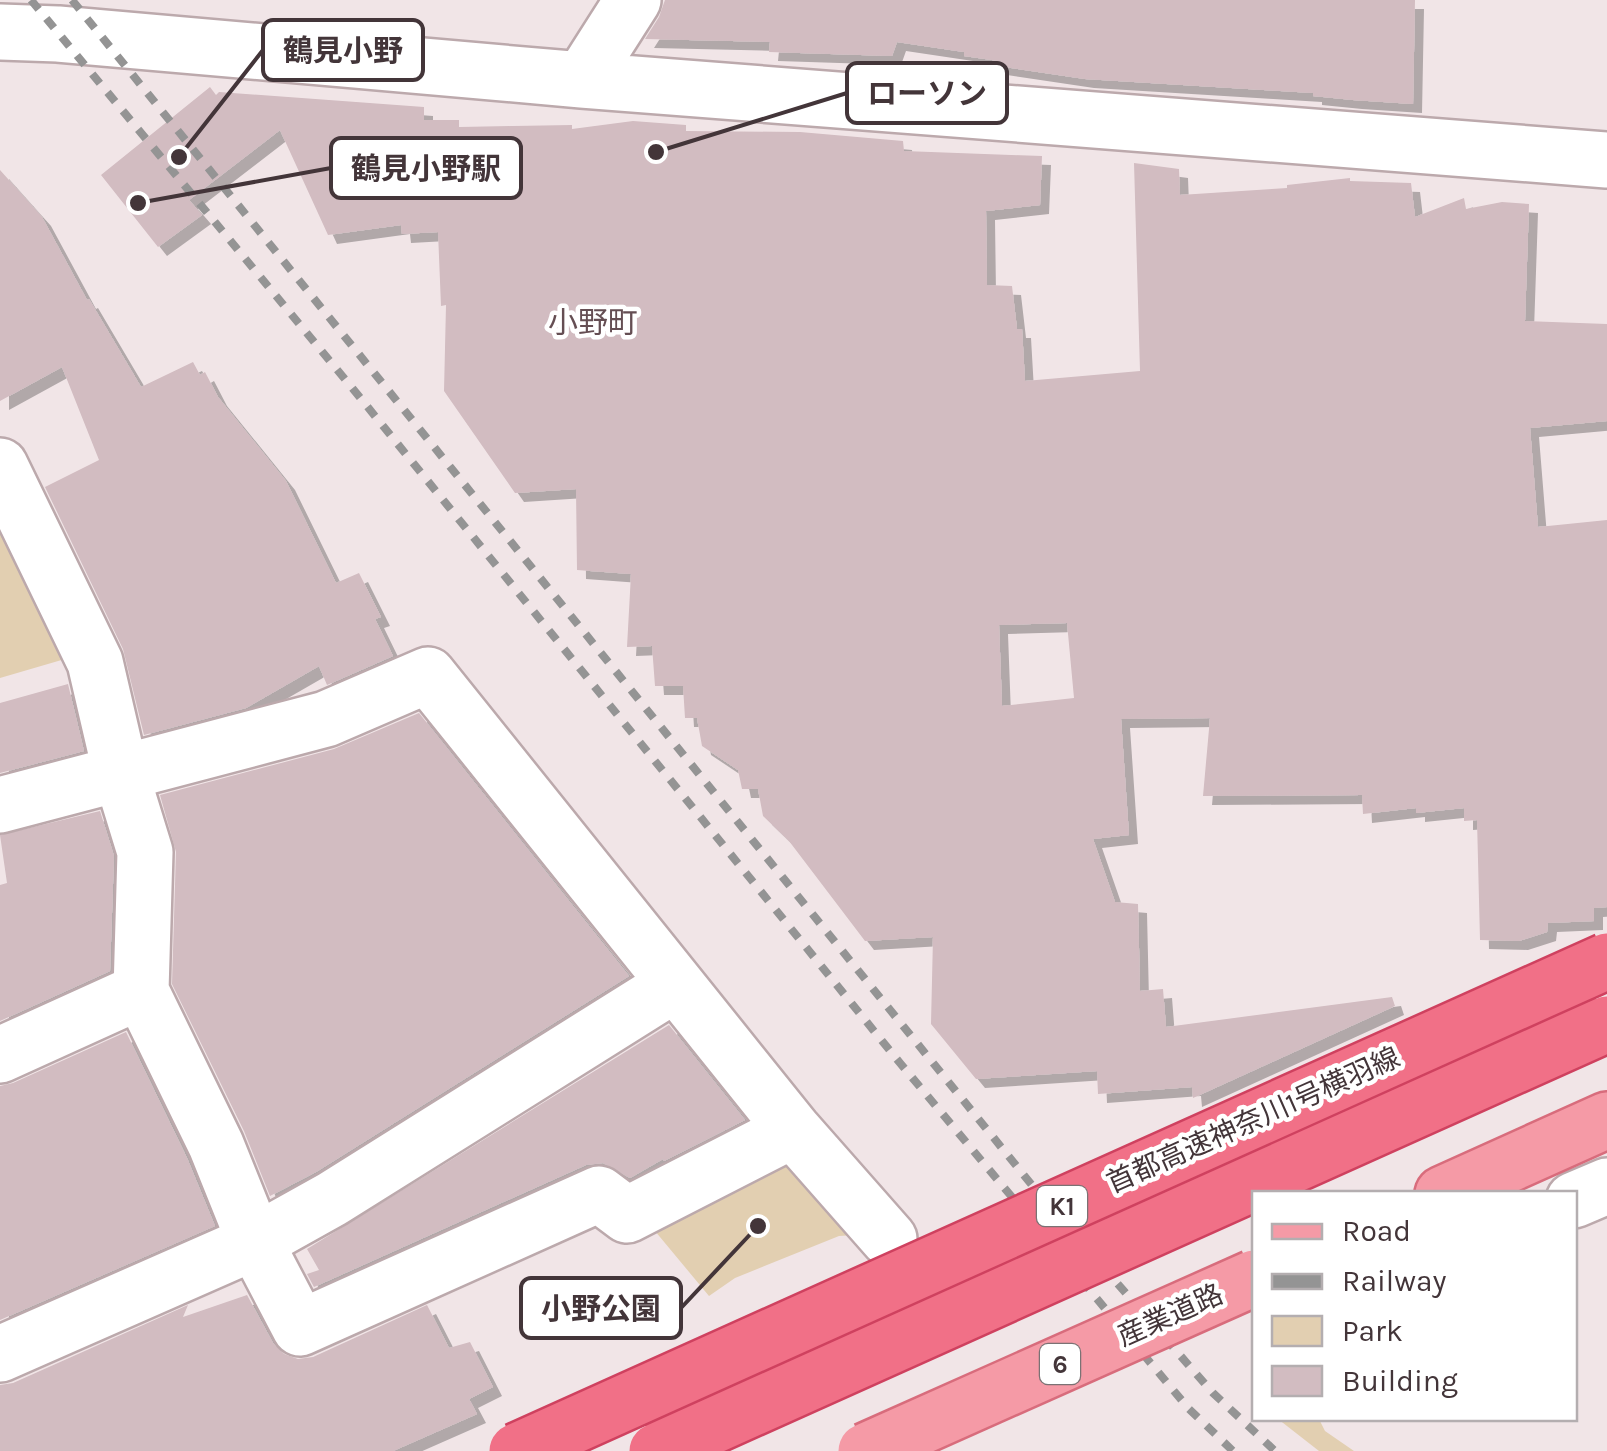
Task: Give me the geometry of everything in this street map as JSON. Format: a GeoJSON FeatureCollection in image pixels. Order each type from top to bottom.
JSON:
{"type":"FeatureCollection","features":[{"type":"Feature","properties":{"kind":"highway","name":"首都高速神奈川1号横羽線"},"geometry":{"type":"LineString","coordinates":[[516,1451],[1607,961]]}},
{"type":"Feature","properties":{"kind":"highway","name":"首都高速神奈川1号横羽線"},"geometry":{"type":"LineString","coordinates":[[657,1451],[1607,1024]]}},
{"type":"Feature","properties":{"kind":"main road"},"geometry":{"type":"LineString","coordinates":[[1450,1191],[1607,1120]]}},
{"type":"Feature","properties":{"kind":"main road","name":"産業道路"},"geometry":{"type":"LineString","coordinates":[[866,1451],[1252,1279]]}},
{"type":"Feature","properties":{"kind":"street"},"geometry":{"type":"LineString","coordinates":[[120,0],[155,45]]}},
{"type":"Feature","properties":{"kind":"street"},"geometry":{"type":"LineString","coordinates":[[582,80],[633,0]]}},
{"type":"Feature","properties":{"kind":"street"},"geometry":{"type":"LineString","coordinates":[[0,32],[1607,160]]}},
{"type":"Feature","properties":{"kind":"street"},"geometry":{"type":"LineString","coordinates":[[0,466],[95,662],[144,852],[142,991],[216,1145],[256,1242],[300,1328],[599,1194],[628,1215],[792,1130]]}},
{"type":"Feature","properties":{"kind":"street"},"geometry":{"type":"LineString","coordinates":[[0,805],[326,719],[428,676],[792,1130],[889,1239]]}},
{"type":"Feature","properties":{"kind":"street"},"geometry":{"type":"LineString","coordinates":[[0,1354],[256,1242],[332,1199],[676,984]]}},
{"type":"Feature","properties":{"kind":"street"},"geometry":{"type":"LineString","coordinates":[[0,1055],[142,991]]}},
{"type":"Feature","properties":{"kind":"street"},"geometry":{"type":"LineString","coordinates":[[1577,1199],[1607,1186]]}},
{"type":"Feature","properties":{"kind":"green space"},"geometry":{"type":"Polygon","coordinates":[[[0,533],[65,659],[0,678],[0,533]]]}},
{"type":"Feature","properties":{"kind":"green space"},"geometry":{"type":"Polygon","coordinates":[[[791,1143],[872,1234],[839,1236],[735,1278],[709,1296],[645,1219],[791,1143]]]}},
{"type":"Feature","properties":{"kind":"green space"},"geometry":{"type":"Polygon","coordinates":[[[1281,1421],[1320,1421],[1325,1431],[1354,1451],[1319,1451],[1281,1421]]]}},
{"type":"Feature","properties":{"kind":"building"},"geometry":{"type":"Polygon","coordinates":[[[665,0],[1415,0],[1413,104],[1313,93],[1085,79],[998,66],[999,61],[964,56],[964,52],[897,42],[892,56],[769,52],[770,42],[645,39],[665,0]]]}},
{"type":"Feature","properties":{"kind":"building"},"geometry":{"type":"Polygon","coordinates":[[[210,87],[216,95],[219,92],[424,107],[424,120],[459,120],[459,127],[572,125],[572,129],[633,121],[686,125],[686,131],[800,132],[903,141],[904,151],[1042,156],[1040,205],[986,211],[987,285],[1012,286],[1017,329],[1022,329],[1025,381],[1140,371],[1134,163],[1179,169],[1180,195],[1287,188],[1350,178],[1411,183],[1415,217],[1464,198],[1466,209],[1502,202],[1529,204],[1525,321],[1607,324],[1607,421],[1530,428],[1538,527],[1607,520],[1607,907],[1594,908],[1594,921],[1548,923],[1547,932],[1519,941],[1480,940],[1477,820],[1464,821],[1464,808],[1363,814],[1362,795],[1203,796],[1210,718],[1121,719],[1129,835],[1093,839],[1115,902],[1138,904],[1140,991],[1163,989],[1166,1027],[1392,997],[1395,1006],[1193,1098],[1192,1087],[1098,1094],[1097,1071],[976,1079],[931,1024],[933,937],[865,941],[789,841],[763,816],[758,789],[742,789],[738,770],[702,746],[697,718],[685,718],[683,686],[655,686],[652,646],[627,647],[631,574],[577,570],[576,489],[515,493],[444,391],[446,305],[441,306],[438,232],[402,234],[401,225],[328,235],[280,130],[189,200],[202,215],[158,247],[101,175],[210,87]],[[1067,623],[999,625],[1002,706],[1074,698],[1067,623]]]}},
{"type":"Feature","properties":{"kind":"building"},"geometry":{"type":"Polygon","coordinates":[[[0,170],[42,217],[141,387],[193,362],[200,375],[205,372],[218,397],[286,481],[336,583],[359,573],[381,617],[375,619],[393,656],[327,685],[319,666],[246,708],[144,735],[123,649],[45,487],[99,460],[62,367],[0,401],[0,170]]]}},
{"type":"Feature","properties":{"kind":"building"},"geometry":{"type":"Polygon","coordinates":[[[68,684],[84,751],[0,773],[0,703],[68,684]]]}},
{"type":"Feature","properties":{"kind":"building"},"geometry":{"type":"Polygon","coordinates":[[[419,713],[629,976],[316,1172],[270,1196],[244,1131],[172,984],[176,852],[160,795],[334,749],[419,713]]]}},
{"type":"Feature","properties":{"kind":"building"},"geometry":{"type":"Polygon","coordinates":[[[100,811],[114,856],[110,971],[0,1021],[0,885],[7,883],[0,835],[100,811]]]}},
{"type":"Feature","properties":{"kind":"building"},"geometry":{"type":"Polygon","coordinates":[[[669,1025],[745,1120],[630,1178],[603,1163],[586,1165],[314,1287],[307,1274],[319,1270],[307,1249],[669,1025]]]}},
{"type":"Feature","properties":{"kind":"building"},"geometry":{"type":"Polygon","coordinates":[[[126,1032],[215,1226],[0,1320],[0,1086],[126,1032]]]}},
{"type":"Feature","properties":{"kind":"building"},"geometry":{"type":"Polygon","coordinates":[[[247,1295],[273,1343],[284,1354],[298,1359],[313,1357],[427,1305],[449,1348],[470,1342],[493,1387],[469,1399],[477,1414],[393,1451],[0,1451],[0,1385],[13,1383],[188,1305],[183,1317],[247,1295]]]}},
{"type":"Feature","properties":{"kind":"railway"},"geometry":{"type":"LineString","coordinates":[[31,0],[349,384],[900,1063],[1189,1409],[1233,1451]]}},
{"type":"Feature","properties":{"kind":"railway"},"geometry":{"type":"LineString","coordinates":[[72,0],[1040,1195],[1213,1393],[1275,1451]]}},
{"type":"Feature","properties":{"kind":"place","name":"ローソン"},"geometry":{"type":"Point","coordinates":[656,152]}},
{"type":"Feature","properties":{"kind":"place","name":"鶴見小野"},"geometry":{"type":"Point","coordinates":[179,157]}},
{"type":"Feature","properties":{"kind":"place","name":"鶴見小野駅"},"geometry":{"type":"Point","coordinates":[138,203]}},
{"type":"Feature","properties":{"kind":"place","name":"小野公園"},"geometry":{"type":"Point","coordinates":[758,1226]}},
{"type":"Feature","properties":{"kind":"district","name":"小野町"},"geometry":{"type":"Point","coordinates":[593,323]}}]}
